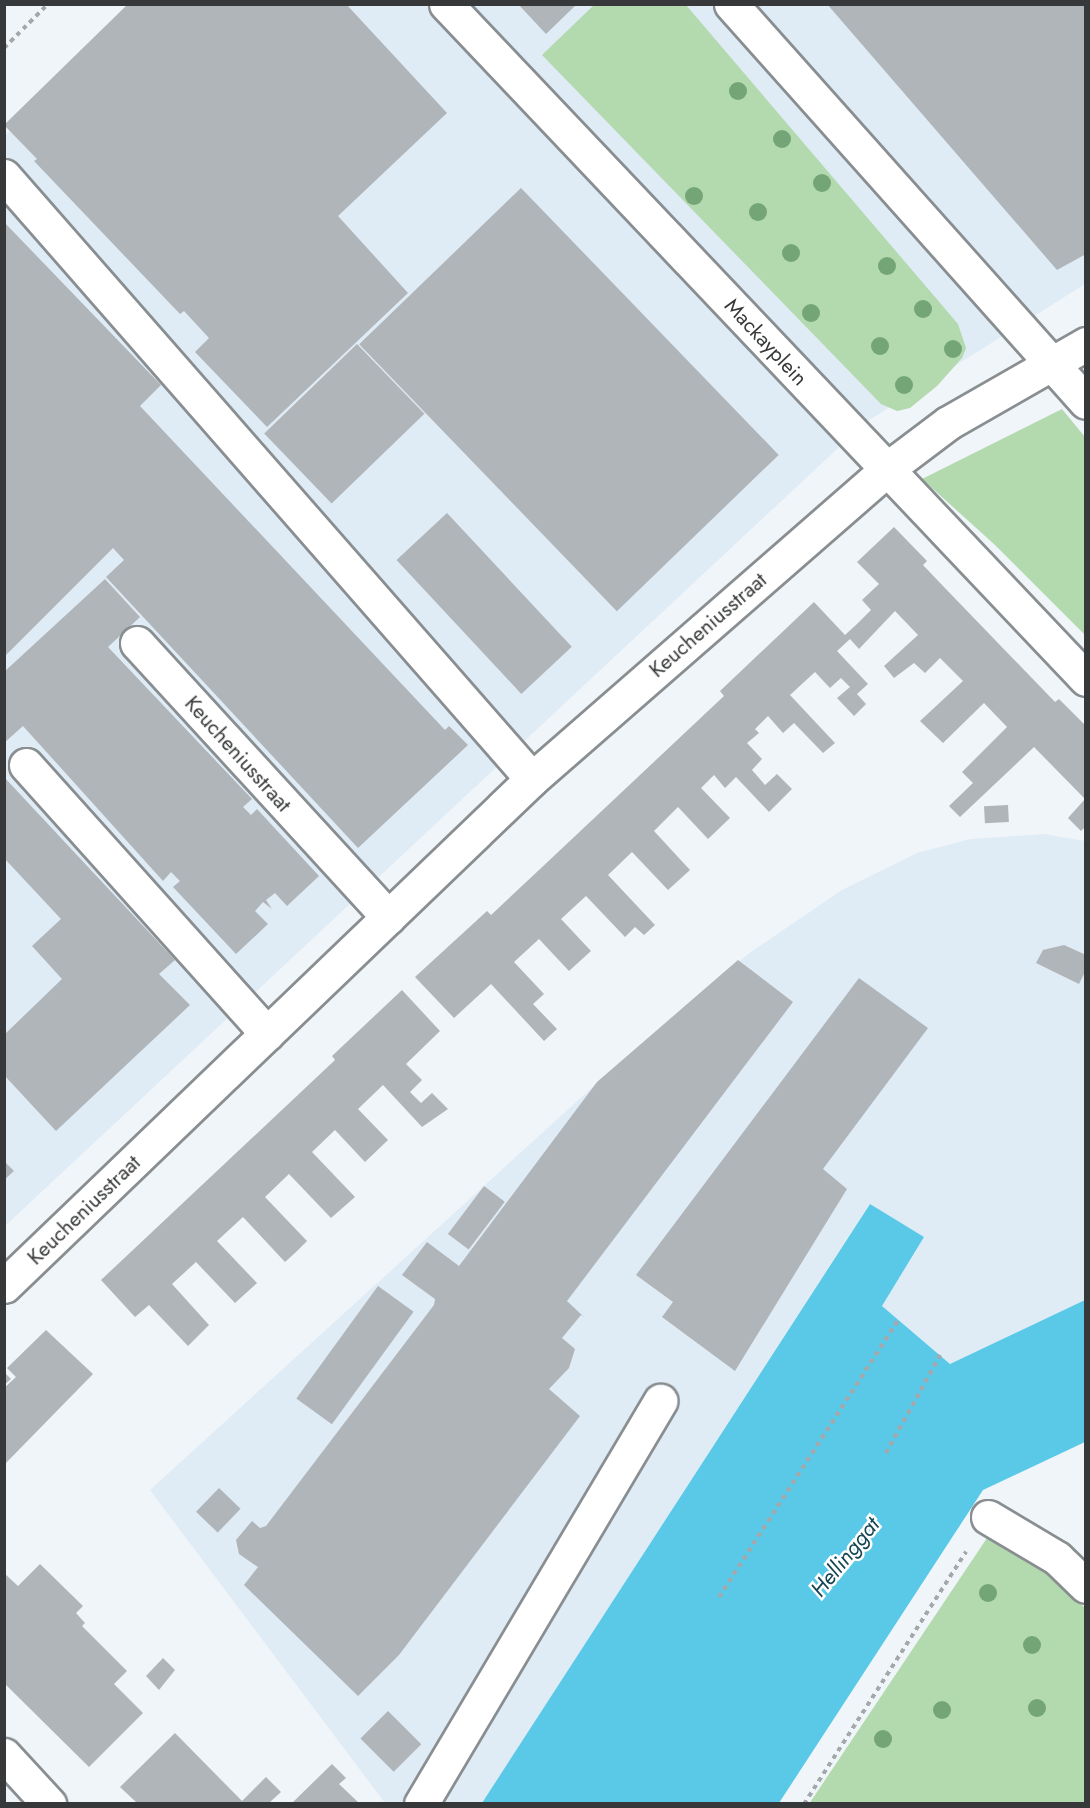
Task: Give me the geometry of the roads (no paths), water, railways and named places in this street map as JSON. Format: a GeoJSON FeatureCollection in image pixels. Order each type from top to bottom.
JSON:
{"type":"FeatureCollection","features":[{"type":"Feature","properties":{"kind":"street","name":"Mackayplein"},"geometry":{"type":"LineString","coordinates":[[446,4],[1086,679]]}},
{"type":"Feature","properties":{"kind":"street"},"geometry":{"type":"LineString","coordinates":[[731,4],[1086,402]]}},
{"type":"Feature","properties":{"kind":"street"},"geometry":{"type":"LineString","coordinates":[[4,176],[532,778]]}},
{"type":"Feature","properties":{"kind":"street","name":"Keucheniusstraat"},"geometry":{"type":"LineString","coordinates":[[4,1286],[532,778],[887,470],[948,423],[1086,345]]}},
{"type":"Feature","properties":{"kind":"street","name":"Keucheniusstraat"},"geometry":{"type":"LineString","coordinates":[[137,643],[388,917]]}},
{"type":"Feature","properties":{"kind":"street"},"geometry":{"type":"LineString","coordinates":[[26,765],[267,1034]]}},
{"type":"Feature","properties":{"kind":"street"},"geometry":{"type":"LineString","coordinates":[[421,1803],[660,1401]]}},
{"type":"Feature","properties":{"kind":"street"},"geometry":{"type":"LineString","coordinates":[[988,1517],[1056,1558],[1086,1586]]}},
{"type":"Feature","properties":{"kind":"street"},"geometry":{"type":"LineString","coordinates":[[4,1755],[49,1803]]}},
{"type":"Feature","properties":{"kind":"water","name":"Hellinggat"},"geometry":{"type":"Polygon","coordinates":[[[870,1204],[924,1237],[882,1306],[950,1364],[1085,1300],[1085,1442],[983,1490],[779,1803],[482,1803],[870,1204]]]}}]}
